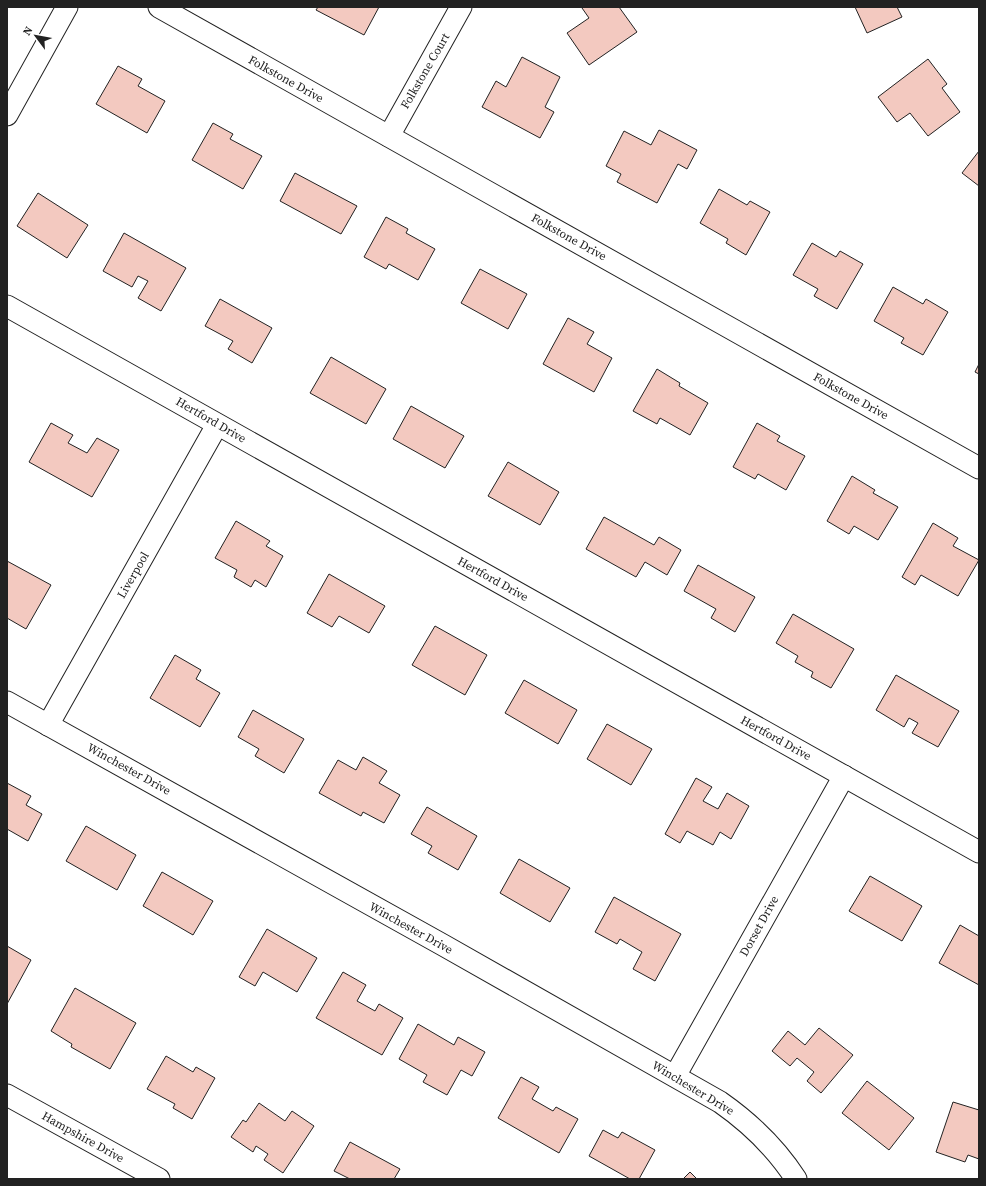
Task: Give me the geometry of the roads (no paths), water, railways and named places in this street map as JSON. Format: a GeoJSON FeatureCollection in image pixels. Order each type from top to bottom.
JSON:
{"type":"FeatureCollection","features":[{"type":"Feature","properties":{"kind":"street"},"geometry":{"type":"LineString","coordinates":[[7,115],[67,7]]}},
{"type":"Feature","properties":{"kind":"street","name":"Folkstone Drive"},"geometry":{"type":"LineString","coordinates":[[159,7],[979,468]]}},
{"type":"Feature","properties":{"kind":"street","name":"Folkstone Court"},"geometry":{"type":"LineString","coordinates":[[389,136],[461,7]]}},
{"type":"Feature","properties":{"kind":"street","name":"Hertford Drive"},"geometry":{"type":"LineString","coordinates":[[7,306],[979,852]]}},
{"type":"Feature","properties":{"kind":"street","name":"Liverpool"},"geometry":{"type":"LineString","coordinates":[[48,725],[217,424]]}},
{"type":"Feature","properties":{"kind":"street","name":"Winchester Drive"},"geometry":{"type":"LineString","coordinates":[[7,702],[720,1102],[739,1116],[775,1151],[796,1179]]}},
{"type":"Feature","properties":{"kind":"street","name":"Dorset Drive"},"geometry":{"type":"LineString","coordinates":[[675,1076],[844,776]]}},
{"type":"Feature","properties":{"kind":"street","name":"Hampshire Drive"},"geometry":{"type":"LineString","coordinates":[[7,1095],[159,1179]]}}]}
